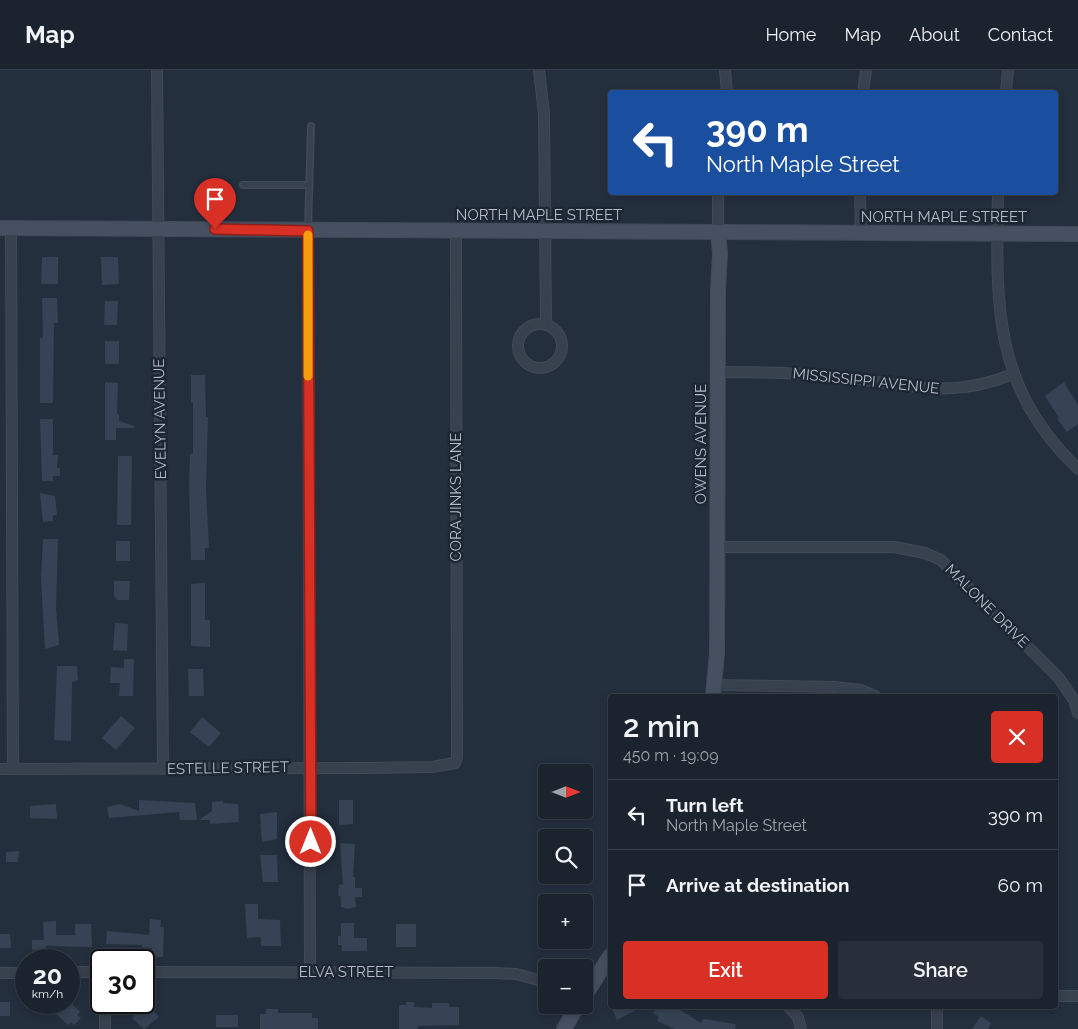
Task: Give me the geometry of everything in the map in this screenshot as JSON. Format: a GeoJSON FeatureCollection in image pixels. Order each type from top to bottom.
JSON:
{"type":"FeatureCollection","features":[{"type":"Feature","properties":{"kind":"street","name":"EVELYN AVENUE"},"geometry":{"type":"LineString","coordinates":[[157,70],[163,769]]}},
{"type":"Feature","properties":{"kind":"street"},"geometry":{"type":"LineString","coordinates":[[539,70],[544,114],[546,325]]}},
{"type":"Feature","properties":{"kind":"street"},"geometry":{"type":"LineString","coordinates":[[725,70],[727,90]]}},
{"type":"Feature","properties":{"kind":"street"},"geometry":{"type":"LineString","coordinates":[[863,90],[866,70]]}},
{"type":"Feature","properties":{"kind":"street"},"geometry":{"type":"LineString","coordinates":[[1006,90],[1008,70]]}},
{"type":"Feature","properties":{"kind":"street","name":"OWENS AVENUE"},"geometry":{"type":"LineString","coordinates":[[714,691],[717,653],[720,253],[718,195]]}},
{"type":"Feature","properties":{"kind":"street"},"geometry":{"type":"LineString","coordinates":[[860,195],[860,232]]}},
{"type":"Feature","properties":{"kind":"street"},"geometry":{"type":"LineString","coordinates":[[998,195],[998,308],[1001,332],[1012,374],[1051,441],[1078,469]]}},
{"type":"Feature","properties":{"kind":"street","name":"NORTH MAPLE STREET"},"geometry":{"type":"LineString","coordinates":[[6,228],[308,231],[997,232],[1078,234]]}},
{"type":"Feature","properties":{"kind":"street"},"geometry":{"type":"LineString","coordinates":[[6,228],[13,769]]}},
{"type":"Feature","properties":{"kind":"street","name":"CORA JINKS LANE"},"geometry":{"type":"LineString","coordinates":[[455,763],[458,757],[456,230]]}},
{"type":"Feature","properties":{"kind":"street"},"geometry":{"type":"LineString","coordinates":[[308,231],[311,767],[310,972]]}},
{"type":"Feature","properties":{"kind":"street"},"geometry":{"type":"LineString","coordinates":[[538,324],[546,325],[552,328],[561,338],[562,352],[554,364],[535,368],[522,359],[518,345],[524,331],[538,324]]}},
{"type":"Feature","properties":{"kind":"street","name":"MISSISSIPPI AVENUE"},"geometry":{"type":"LineString","coordinates":[[718,372],[805,373],[938,390],[974,387],[1012,374]]}},
{"type":"Feature","properties":{"kind":"street","name":"MALONE DRIVE"},"geometry":{"type":"LineString","coordinates":[[717,547],[894,548],[925,553],[941,560],[960,576],[1059,678],[1074,700],[1078,713]]}},
{"type":"Feature","properties":{"kind":"street"},"geometry":{"type":"LineString","coordinates":[[714,691],[834,686],[861,690],[870,694]]}},
{"type":"Feature","properties":{"kind":"street","name":"ESTELLE STREET"},"geometry":{"type":"LineString","coordinates":[[0,769],[432,767],[455,763]]}},
{"type":"Feature","properties":{"kind":"street"},"geometry":{"type":"LineString","coordinates":[[593,983],[608,959]]}},
{"type":"Feature","properties":{"kind":"street","name":"ELVA STREET"},"geometry":{"type":"LineString","coordinates":[[155,972],[496,973],[516,974],[538,980]]}},
{"type":"Feature","properties":{"kind":"street"},"geometry":{"type":"LineString","coordinates":[[0,973],[15,973]]}},
{"type":"Feature","properties":{"kind":"street"},"geometry":{"type":"LineString","coordinates":[[1058,996],[1078,996]]}},
{"type":"Feature","properties":{"kind":"street"},"geometry":{"type":"LineString","coordinates":[[791,1009],[798,1017],[801,1029]]}},
{"type":"Feature","properties":{"kind":"street"},"geometry":{"type":"LineString","coordinates":[[937,1009],[937,1029]]}},
{"type":"Feature","properties":{"kind":"street"},"geometry":{"type":"LineString","coordinates":[[105,1014],[105,1029]]}},
{"type":"Feature","properties":{"kind":"street"},"geometry":{"type":"LineString","coordinates":[[564,1029],[573,1014]]}},
{"type":"Feature","properties":{"kind":"lane"},"geometry":{"type":"LineString","coordinates":[[308,231],[311,126]]}},
{"type":"Feature","properties":{"kind":"lane"},"geometry":{"type":"LineString","coordinates":[[243,185],[309,185]]}},
{"type":"Feature","properties":{"kind":"building"},"geometry":{"type":"Polygon","coordinates":[[[42,257],[58,257],[58,284],[41,284],[42,257]]]}},
{"type":"Feature","properties":{"kind":"building"},"geometry":{"type":"Polygon","coordinates":[[[101,257],[118,257],[119,284],[102,285],[101,257]]]}},
{"type":"Feature","properties":{"kind":"building"},"geometry":{"type":"Polygon","coordinates":[[[42,298],[57,298],[58,323],[54,323],[53,403],[40,403],[40,338],[43,338],[42,298]]]}},
{"type":"Feature","properties":{"kind":"building"},"geometry":{"type":"Polygon","coordinates":[[[105,301],[118,301],[117,325],[104,325],[105,301]]]}},
{"type":"Feature","properties":{"kind":"building"},"geometry":{"type":"Polygon","coordinates":[[[105,341],[119,341],[119,364],[105,364],[105,341]]]}},
{"type":"Feature","properties":{"kind":"building"},"geometry":{"type":"Polygon","coordinates":[[[191,375],[205,375],[206,417],[208,417],[206,489],[209,548],[205,548],[205,560],[191,560],[189,484],[190,454],[193,454],[193,402],[191,402],[191,375]]]}},
{"type":"Feature","properties":{"kind":"building"},"geometry":{"type":"Polygon","coordinates":[[[105,382],[118,383],[117,414],[119,414],[119,421],[134,426],[134,428],[116,428],[116,440],[105,440],[105,382]]]}},
{"type":"Feature","properties":{"kind":"building"},"geometry":{"type":"Polygon","coordinates":[[[1064,382],[1078,405],[1078,424],[1067,432],[1057,419],[1059,418],[1045,396],[1064,382]]]}},
{"type":"Feature","properties":{"kind":"building"},"geometry":{"type":"Polygon","coordinates":[[[40,419],[53,419],[53,455],[58,455],[57,468],[60,468],[60,476],[53,476],[53,481],[42,481],[40,419]]]}},
{"type":"Feature","properties":{"kind":"building"},"geometry":{"type":"Polygon","coordinates":[[[118,456],[132,456],[131,525],[117,525],[118,456]]]}},
{"type":"Feature","properties":{"kind":"building"},"geometry":{"type":"Polygon","coordinates":[[[40,493],[55,496],[57,515],[53,515],[53,521],[43,522],[40,493]]]}},
{"type":"Feature","properties":{"kind":"building"},"geometry":{"type":"Polygon","coordinates":[[[43,539],[58,539],[56,607],[59,645],[45,649],[41,578],[43,539]]]}},
{"type":"Feature","properties":{"kind":"building"},"geometry":{"type":"Polygon","coordinates":[[[116,541],[130,541],[130,561],[116,561],[116,541]]]}},
{"type":"Feature","properties":{"kind":"building"},"geometry":{"type":"Polygon","coordinates":[[[114,581],[130,581],[129,600],[117,600],[114,596],[114,581]]]}},
{"type":"Feature","properties":{"kind":"building"},"geometry":{"type":"Polygon","coordinates":[[[205,583],[205,620],[210,620],[210,647],[191,646],[191,584],[205,583]]]}},
{"type":"Feature","properties":{"kind":"building"},"geometry":{"type":"Polygon","coordinates":[[[115,623],[128,624],[127,651],[113,650],[115,623]]]}},
{"type":"Feature","properties":{"kind":"building"},"geometry":{"type":"Polygon","coordinates":[[[124,659],[134,659],[133,696],[119,696],[120,683],[110,683],[111,667],[124,668],[124,659]]]}},
{"type":"Feature","properties":{"kind":"building"},"geometry":{"type":"Polygon","coordinates":[[[57,666],[77,666],[78,680],[72,682],[71,741],[54,740],[57,666]]]}},
{"type":"Feature","properties":{"kind":"building"},"geometry":{"type":"Polygon","coordinates":[[[188,669],[203,669],[204,696],[189,696],[188,669]]]}},
{"type":"Feature","properties":{"kind":"building"},"geometry":{"type":"Polygon","coordinates":[[[121,716],[135,728],[116,750],[102,738],[121,716]]]}},
{"type":"Feature","properties":{"kind":"building"},"geometry":{"type":"Polygon","coordinates":[[[202,717],[221,733],[209,747],[190,732],[202,717]]]}},
{"type":"Feature","properties":{"kind":"building"},"geometry":{"type":"Polygon","coordinates":[[[139,800],[195,803],[197,820],[180,820],[179,812],[109,818],[107,807],[120,804],[139,811],[139,800]]]}},
{"type":"Feature","properties":{"kind":"building"},"geometry":{"type":"Polygon","coordinates":[[[339,800],[353,800],[353,824],[339,825],[339,800]]]}},
{"type":"Feature","properties":{"kind":"building"},"geometry":{"type":"Polygon","coordinates":[[[223,801],[223,803],[238,804],[239,822],[210,824],[210,820],[199,820],[212,811],[212,802],[223,801]]]}},
{"type":"Feature","properties":{"kind":"building"},"geometry":{"type":"Polygon","coordinates":[[[56,804],[57,819],[30,818],[30,806],[56,804]]]}},
{"type":"Feature","properties":{"kind":"building"},"geometry":{"type":"Polygon","coordinates":[[[277,812],[277,839],[262,842],[260,814],[277,812]]]}},
{"type":"Feature","properties":{"kind":"building"},"geometry":{"type":"Polygon","coordinates":[[[340,843],[355,844],[353,877],[355,877],[355,888],[362,888],[362,897],[355,897],[356,907],[348,909],[341,907],[341,897],[338,895],[339,884],[343,885],[340,843]]]}},
{"type":"Feature","properties":{"kind":"building"},"geometry":{"type":"Polygon","coordinates":[[[19,851],[18,862],[6,862],[6,852],[19,851]]]}},
{"type":"Feature","properties":{"kind":"building"},"geometry":{"type":"Polygon","coordinates":[[[260,855],[277,855],[278,882],[263,882],[260,855]]]}},
{"type":"Feature","properties":{"kind":"building"},"geometry":{"type":"Polygon","coordinates":[[[245,904],[258,904],[258,919],[280,920],[281,946],[261,946],[261,937],[247,938],[245,904]]]}},
{"type":"Feature","properties":{"kind":"building"},"geometry":{"type":"Polygon","coordinates":[[[150,919],[161,920],[160,927],[164,927],[163,957],[155,957],[155,949],[142,947],[142,945],[106,944],[107,931],[149,935],[150,919]]]}},
{"type":"Feature","properties":{"kind":"building"},"geometry":{"type":"Polygon","coordinates":[[[56,921],[56,935],[75,935],[75,924],[91,924],[92,947],[46,946],[46,949],[32,949],[32,940],[44,940],[43,922],[56,921]]]}},
{"type":"Feature","properties":{"kind":"building"},"geometry":{"type":"Polygon","coordinates":[[[341,923],[354,923],[354,938],[367,938],[367,951],[342,951],[342,945],[338,945],[338,936],[341,936],[341,923]]]}},
{"type":"Feature","properties":{"kind":"building"},"geometry":{"type":"Polygon","coordinates":[[[396,924],[416,924],[416,947],[396,947],[396,924]]]}},
{"type":"Feature","properties":{"kind":"building"},"geometry":{"type":"Polygon","coordinates":[[[0,934],[10,934],[11,948],[0,948],[0,934]]]}},
{"type":"Feature","properties":{"kind":"building"},"geometry":{"type":"Polygon","coordinates":[[[0,1002],[10,1002],[10,1016],[0,1016],[0,1002]]]}},
{"type":"Feature","properties":{"kind":"building"},"geometry":{"type":"Polygon","coordinates":[[[406,1002],[414,1002],[414,1007],[432,1008],[432,1003],[449,1003],[449,1007],[459,1007],[459,1025],[418,1026],[417,1029],[399,1029],[399,1005],[406,1005],[406,1002]]]}},
{"type":"Feature","properties":{"kind":"building"},"geometry":{"type":"Polygon","coordinates":[[[266,1009],[278,1009],[278,1013],[312,1013],[312,1018],[318,1018],[318,1029],[260,1029],[260,1014],[266,1014],[266,1009]]]}},
{"type":"Feature","properties":{"kind":"building"},"geometry":{"type":"Polygon","coordinates":[[[612,1009],[638,1009],[617,1020],[612,1009]]]}},
{"type":"Feature","properties":{"kind":"building"},"geometry":{"type":"Polygon","coordinates":[[[655,1009],[679,1009],[701,1023],[703,1019],[736,1024],[735,1029],[675,1029],[657,1021],[659,1017],[653,1013],[655,1009]]]}},
{"type":"Feature","properties":{"kind":"building"},"geometry":{"type":"Polygon","coordinates":[[[155,1013],[159,1017],[144,1029],[132,1018],[136,1014],[155,1013]]]}},
{"type":"Feature","properties":{"kind":"building"},"geometry":{"type":"Polygon","coordinates":[[[56,1014],[78,1014],[81,1018],[74,1025],[71,1022],[68,1025],[56,1014]]]}},
{"type":"Feature","properties":{"kind":"building"},"geometry":{"type":"Polygon","coordinates":[[[216,1015],[238,1015],[238,1027],[216,1027],[216,1015]]]}},
{"type":"Feature","properties":{"kind":"building"},"geometry":{"type":"Polygon","coordinates":[[[981,1016],[991,1023],[988,1029],[972,1029],[981,1016]]]}},
{"type":"Feature","properties":{"kind":"slow traffic"},"geometry":{"type":"LineString","coordinates":[[308,235],[308,376]]}},
{"type":"Feature","properties":{"kind":"route"},"geometry":{"type":"LineString","coordinates":[[215,229],[308,231],[311,842]]}}]}
